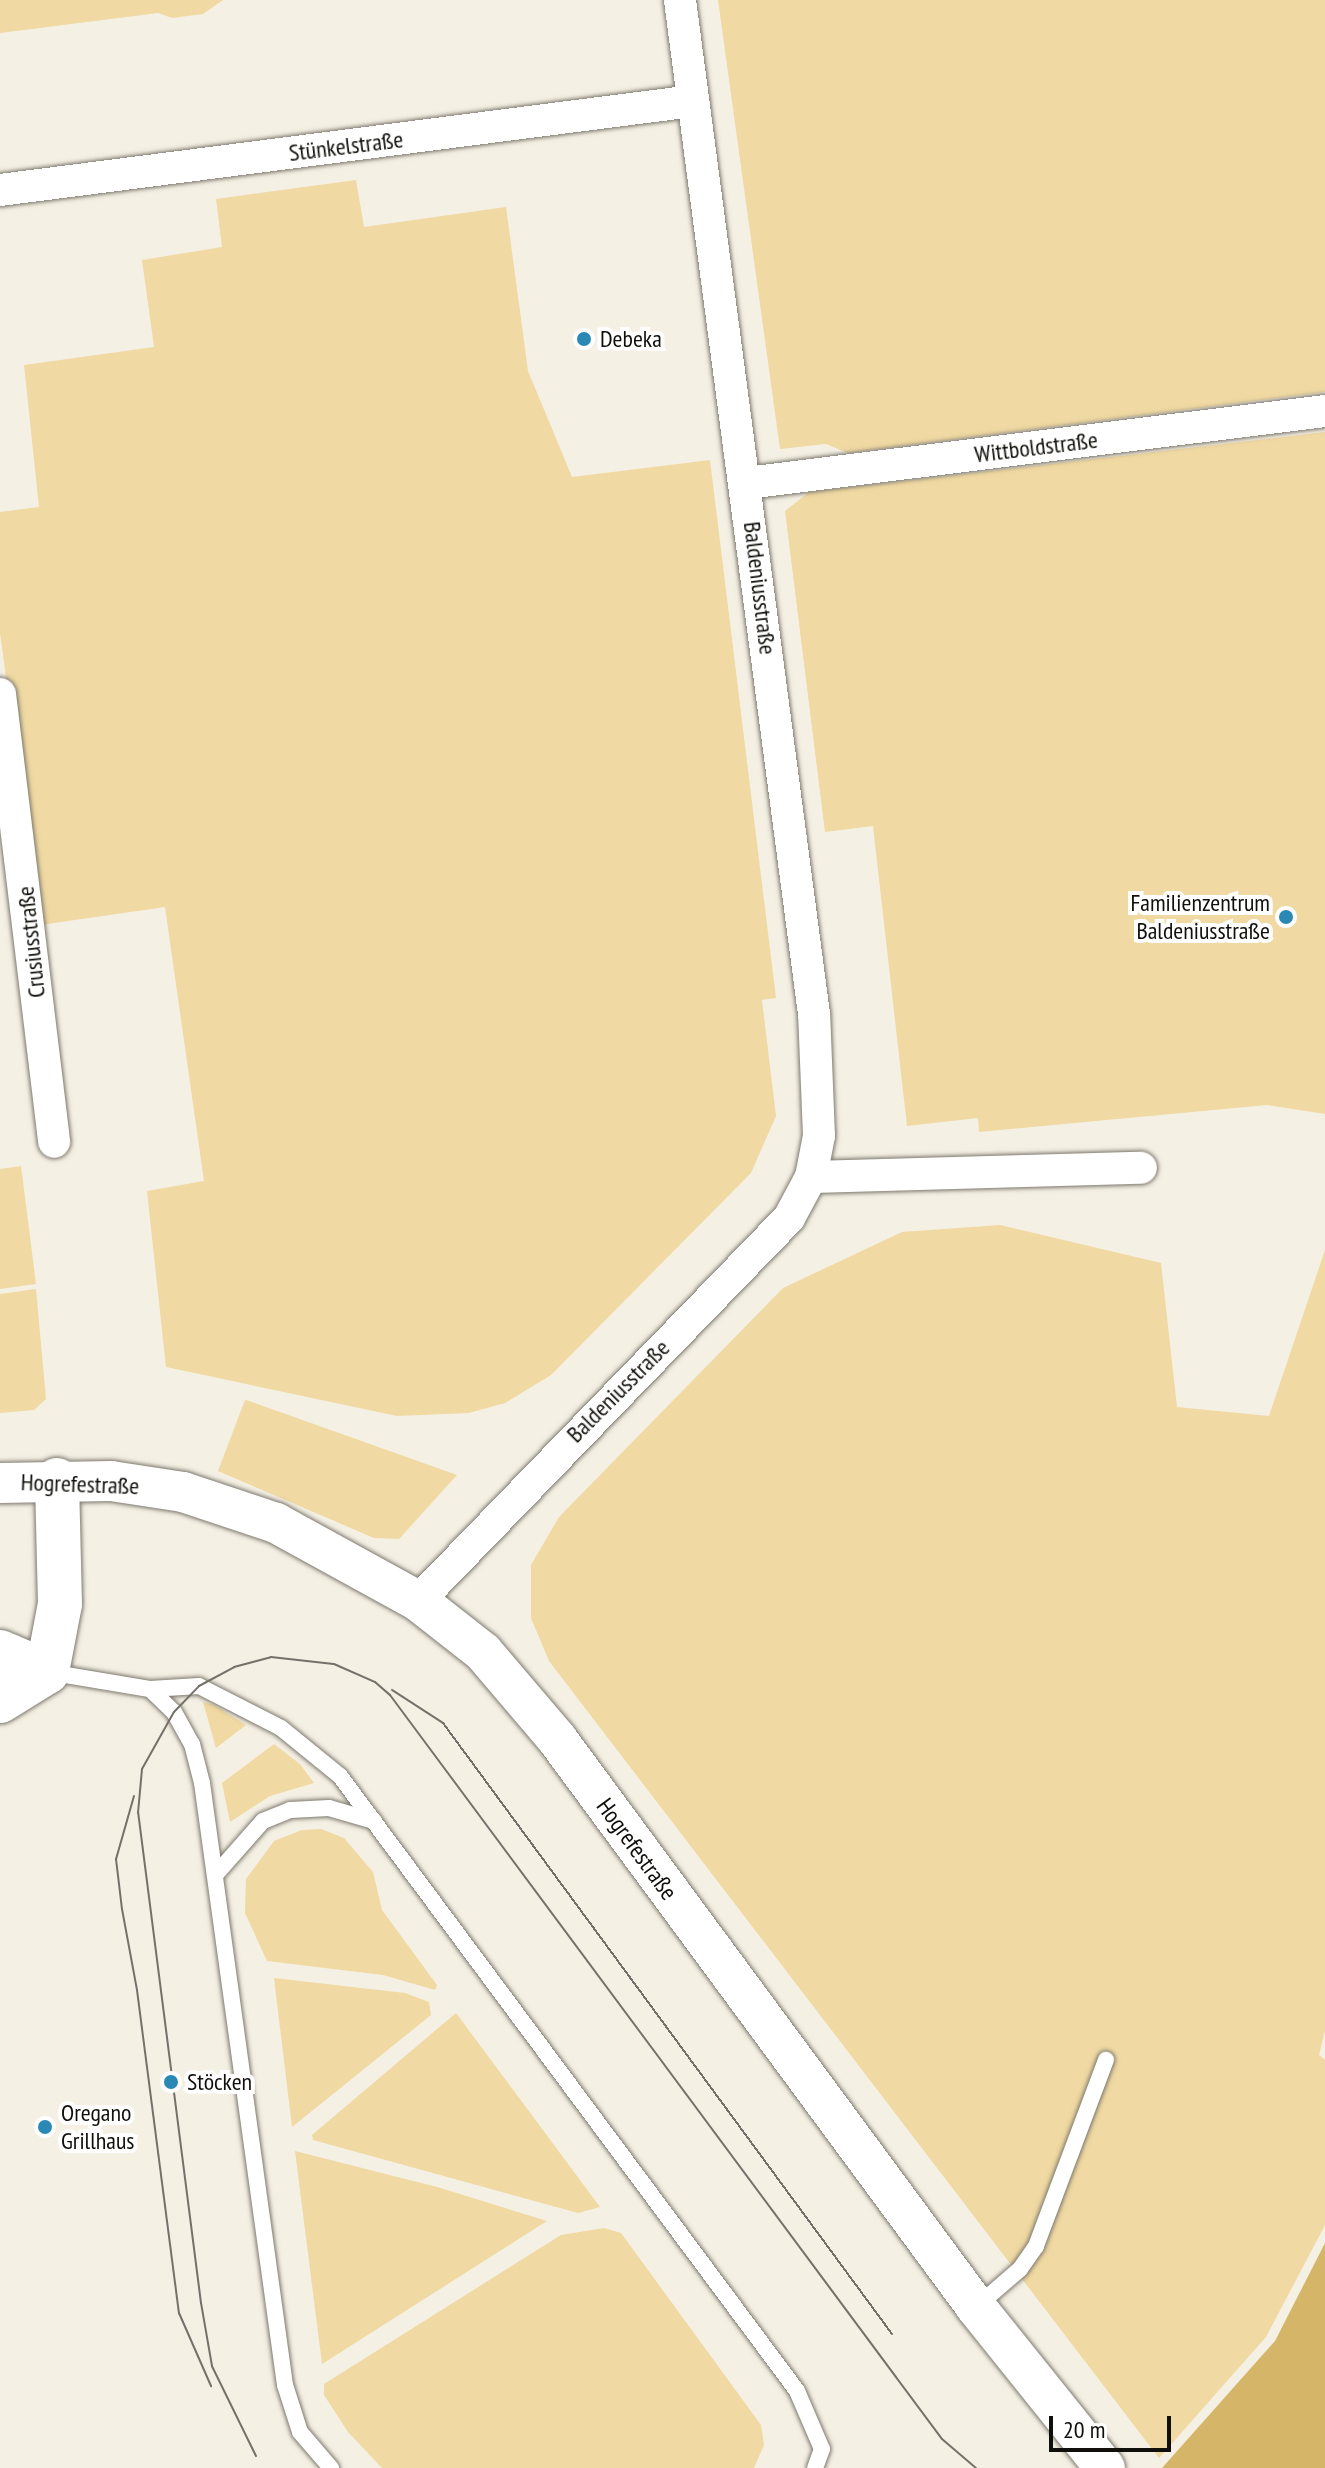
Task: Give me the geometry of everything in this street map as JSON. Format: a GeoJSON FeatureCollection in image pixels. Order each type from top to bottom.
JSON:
{"type":"FeatureCollection","features":[{"type":"Feature","properties":{"kind":"main road"},"geometry":{"type":"LineString","coordinates":[[0,1701],[47,1672],[60,1604],[57,1480]]}},
{"type":"Feature","properties":{"kind":"main road"},"geometry":{"type":"LineString","coordinates":[[0,1652],[47,1672]]}},
{"type":"Feature","properties":{"kind":"street","name":"Baldeniusstraße"},"geometry":{"type":"LineString","coordinates":[[418,1601],[789,1218],[811,1177],[819,1136],[820,1063],[747,483],[680,0]]}},
{"type":"Feature","properties":{"kind":"street","name":"Stünkelstraße"},"geometry":{"type":"LineString","coordinates":[[0,190],[693,101]]}},
{"type":"Feature","properties":{"kind":"street","name":"Wittboldstraße"},"geometry":{"type":"LineString","coordinates":[[747,483],[1325,411]]}},
{"type":"Feature","properties":{"kind":"street","name":"Crusiusstraße"},"geometry":{"type":"LineString","coordinates":[[0,694],[54,1142]]}},
{"type":"Feature","properties":{"kind":"street"},"geometry":{"type":"LineString","coordinates":[[811,1177],[1141,1168]]}},
{"type":"Feature","properties":{"kind":"street","name":"Hogrefestraße"},"geometry":{"type":"LineString","coordinates":[[0,1483],[111,1481],[183,1492],[276,1523],[418,1601],[483,1652],[557,1739],[976,2307],[1105,2468]]}},
{"type":"Feature","properties":{"kind":"lane"},"geometry":{"type":"LineString","coordinates":[[47,1672],[150,1689],[199,1686],[281,1728],[340,1776],[797,2391],[822,2449],[815,2468]]}},
{"type":"Feature","properties":{"kind":"lane"},"geometry":{"type":"LineString","coordinates":[[150,1689],[174,1712],[192,1744],[217,1873],[285,2385],[300,2432],[331,2468]]}},
{"type":"Feature","properties":{"kind":"lane"},"geometry":{"type":"LineString","coordinates":[[217,1873],[263,1821],[290,1810],[329,1808],[374,1821]]}},
{"type":"Feature","properties":{"kind":"lane"},"geometry":{"type":"LineString","coordinates":[[976,2307],[1020,2269],[1036,2246],[1106,2060]]}},
{"type":"Feature","properties":{"kind":"shaded area"},"geometry":{"type":"Polygon","coordinates":[[[0,0],[223,0],[203,14],[172,18],[158,13],[0,33],[0,0]]]}},
{"type":"Feature","properties":{"kind":"shaded area"},"geometry":{"type":"Polygon","coordinates":[[[718,0],[1325,0],[1325,392],[848,453],[826,444],[780,449],[718,0]]]}},
{"type":"Feature","properties":{"kind":"shaded area"},"geometry":{"type":"Polygon","coordinates":[[[356,180],[364,227],[506,207],[528,371],[572,477],[710,460],[776,998],[762,1000],[776,1116],[751,1173],[551,1375],[505,1403],[469,1413],[397,1416],[166,1367],[147,1191],[204,1181],[165,907],[40,925],[0,633],[0,512],[39,507],[24,365],[154,347],[142,260],[222,247],[216,199],[356,180]]]}},
{"type":"Feature","properties":{"kind":"shaded area"},"geometry":{"type":"Polygon","coordinates":[[[1325,432],[1325,1114],[1267,1105],[979,1132],[978,1118],[907,1126],[873,826],[825,832],[785,511],[809,492],[1325,432]]]}},
{"type":"Feature","properties":{"kind":"shaded area"},"geometry":{"type":"Polygon","coordinates":[[[21,1166],[36,1284],[0,1289],[0,1169],[21,1166]]]}},
{"type":"Feature","properties":{"kind":"shaded area"},"geometry":{"type":"Polygon","coordinates":[[[1000,1225],[1161,1263],[1177,1407],[1269,1416],[1325,1250],[1325,2031],[1319,2055],[1325,2060],[1325,2225],[1266,2337],[1159,2458],[549,1661],[531,1618],[531,1565],[559,1517],[783,1288],[902,1232],[1000,1225]]]}},
{"type":"Feature","properties":{"kind":"shaded area"},"geometry":{"type":"Polygon","coordinates":[[[36,1289],[46,1399],[34,1410],[0,1413],[0,1294],[36,1289]]]}},
{"type":"Feature","properties":{"kind":"shaded area"},"geometry":{"type":"Polygon","coordinates":[[[245,1400],[457,1475],[399,1539],[374,1538],[218,1471],[245,1400]]]}},
{"type":"Feature","properties":{"kind":"shaded area"},"geometry":{"type":"Polygon","coordinates":[[[203,1702],[214,1705],[246,1725],[216,1748],[203,1702]]]}},
{"type":"Feature","properties":{"kind":"shaded area"},"geometry":{"type":"Polygon","coordinates":[[[274,1744],[300,1764],[314,1783],[270,1796],[230,1822],[222,1783],[274,1744]]]}},
{"type":"Feature","properties":{"kind":"shaded area"},"geometry":{"type":"Polygon","coordinates":[[[321,1829],[344,1838],[373,1872],[382,1910],[437,1985],[435,1990],[383,1975],[267,1961],[245,1913],[246,1879],[274,1841],[302,1830],[321,1829]]]}},
{"type":"Feature","properties":{"kind":"shaded area"},"geometry":{"type":"Polygon","coordinates":[[[274,1978],[405,1993],[429,2002],[431,2015],[292,2127],[274,1978]]]}},
{"type":"Feature","properties":{"kind":"shaded area"},"geometry":{"type":"Polygon","coordinates":[[[456,2013],[600,2207],[578,2213],[313,2140],[312,2135],[456,2013]]]}},
{"type":"Feature","properties":{"kind":"shaded area"},"geometry":{"type":"Polygon","coordinates":[[[295,2151],[437,2187],[547,2221],[322,2364],[295,2151]]]}},
{"type":"Feature","properties":{"kind":"shaded area"},"geometry":{"type":"Polygon","coordinates":[[[604,2228],[621,2233],[761,2425],[764,2445],[754,2468],[382,2468],[348,2432],[324,2395],[324,2384],[561,2235],[604,2228]]]}},
{"type":"Feature","properties":{"kind":"shaded area"},"geometry":{"type":"Polygon","coordinates":[[[1325,2243],[1325,2468],[1162,2468],[1275,2341],[1325,2243]]]}},
{"type":"Feature","properties":{"kind":"tram line"},"geometry":{"type":"LineString","coordinates":[[256,2456],[212,2366],[201,2303],[138,1813],[142,1769],[174,1712],[199,1686],[234,1667],[271,1657],[334,1664],[375,1682],[390,1695],[942,2439],[976,2468]]}},
{"type":"Feature","properties":{"kind":"tram line"},"geometry":{"type":"LineString","coordinates":[[392,1690],[443,1723],[892,2334]]}},
{"type":"Feature","properties":{"kind":"tram line"},"geometry":{"type":"LineString","coordinates":[[134,1796],[116,1859],[122,1909],[137,1990],[179,2313],[211,2386]]}},
{"type":"Feature","properties":{"kind":"place","name":"Debeka"},"geometry":{"type":"Point","coordinates":[584,339]}},
{"type":"Feature","properties":{"kind":"place","name":"Familienzentrum Baldeniusstraße"},"geometry":{"type":"Point","coordinates":[1286,917]}},
{"type":"Feature","properties":{"kind":"place","name":"Stöcken"},"geometry":{"type":"Point","coordinates":[171,2082]}},
{"type":"Feature","properties":{"kind":"place","name":"Oregano Grillhaus"},"geometry":{"type":"Point","coordinates":[45,2127]}}]}
